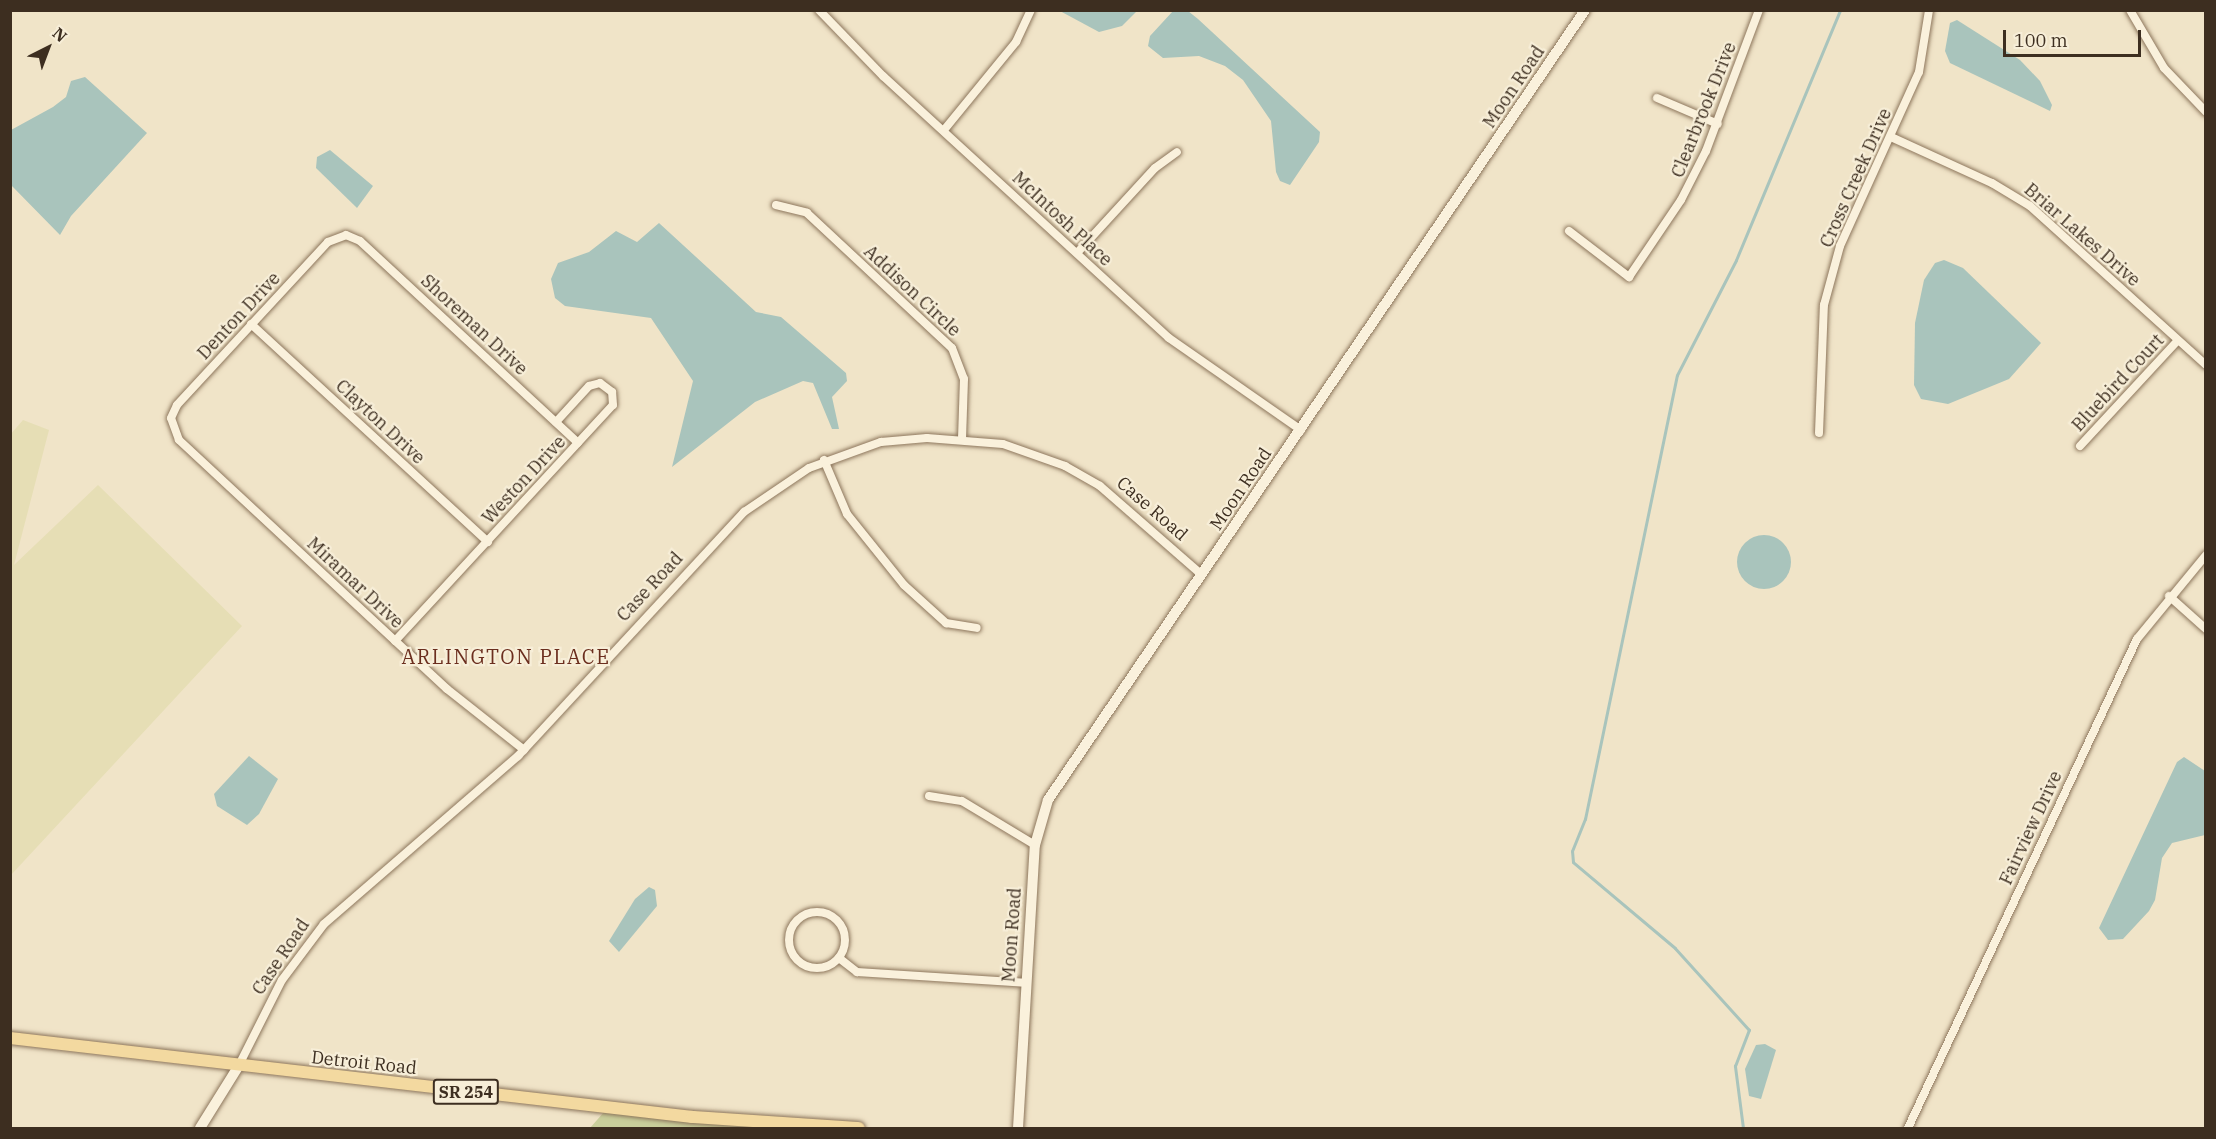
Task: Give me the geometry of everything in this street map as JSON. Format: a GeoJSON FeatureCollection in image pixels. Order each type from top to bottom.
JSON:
{"type":"FeatureCollection","features":[{"type":"Feature","properties":{"kind":"main road","name":"Detroit Road"},"geometry":{"type":"LineString","coordinates":[[10,1038],[238,1067],[692,1117],[859,1128]]}},
{"type":"Feature","properties":{"kind":"street","name":"McIntosh Place"},"geometry":{"type":"LineString","coordinates":[[819,10],[944,130],[1175,343],[1301,430]]}},
{"type":"Feature","properties":{"kind":"street"},"geometry":{"type":"LineString","coordinates":[[944,130],[1016,42],[1031,10]]}},
{"type":"Feature","properties":{"kind":"street","name":"Moon Road"},"geometry":{"type":"LineString","coordinates":[[1018,1128],[1035,845],[1048,800],[1585,10]]}},
{"type":"Feature","properties":{"kind":"street","name":"Clearbrook Drive"},"geometry":{"type":"LineString","coordinates":[[1569,231],[1629,277],[1681,200],[1718,124],[1758,10]]}},
{"type":"Feature","properties":{"kind":"street","name":"Cross Creek Drive"},"geometry":{"type":"LineString","coordinates":[[1819,433],[1824,305],[1840,246],[1891,137],[1925,55],[1929,10]]}},
{"type":"Feature","properties":{"kind":"street"},"geometry":{"type":"LineString","coordinates":[[2130,10],[2164,68],[2205,112]]}},
{"type":"Feature","properties":{"kind":"street"},"geometry":{"type":"LineString","coordinates":[[1658,98],[1718,124]]}},
{"type":"Feature","properties":{"kind":"street","name":"Briar Lakes Drive"},"geometry":{"type":"LineString","coordinates":[[1891,137],[2021,199],[2205,366]]}},
{"type":"Feature","properties":{"kind":"street"},"geometry":{"type":"LineString","coordinates":[[1077,253],[1155,168],[1177,152]]}},
{"type":"Feature","properties":{"kind":"street","name":"Addison Circle"},"geometry":{"type":"LineString","coordinates":[[776,205],[807,213],[952,348],[964,379],[962,439]]}},
{"type":"Feature","properties":{"kind":"street","name":"Denton Drive"},"geometry":{"type":"LineString","coordinates":[[172,430],[174,409],[328,242],[346,235]]}},
{"type":"Feature","properties":{"kind":"street","name":"Shoreman Drive"},"geometry":{"type":"LineString","coordinates":[[346,235],[360,240],[578,443]]}},
{"type":"Feature","properties":{"kind":"street","name":"Clayton Drive"},"geometry":{"type":"LineString","coordinates":[[251,324],[488,542]]}},
{"type":"Feature","properties":{"kind":"street","name":"Bluebird Court"},"geometry":{"type":"LineString","coordinates":[[2080,446],[2178,340]]}},
{"type":"Feature","properties":{"kind":"street","name":"Weston Drive"},"geometry":{"type":"LineString","coordinates":[[395,641],[613,405],[609,388],[600,383],[589,386],[556,422]]}},
{"type":"Feature","properties":{"kind":"street","name":"Miramar Drive"},"geometry":{"type":"LineString","coordinates":[[172,430],[395,641],[524,750]]}},
{"type":"Feature","properties":{"kind":"street","name":"Case Road"},"geometry":{"type":"LineString","coordinates":[[200,1128],[238,1067],[282,980],[317,932],[524,750],[731,524],[770,491],[824,460],[881,442],[962,439],[1023,450],[1076,472],[1123,504],[1202,575]]}},
{"type":"Feature","properties":{"kind":"street"},"geometry":{"type":"LineString","coordinates":[[824,460],[847,514],[904,585],[946,623],[977,628]]}},
{"type":"Feature","properties":{"kind":"street","name":"Fairview Drive"},"geometry":{"type":"LineString","coordinates":[[1908,1128],[2121,670],[2169,596],[2205,555]]}},
{"type":"Feature","properties":{"kind":"street"},"geometry":{"type":"LineString","coordinates":[[2169,596],[2205,628]]}},
{"type":"Feature","properties":{"kind":"street"},"geometry":{"type":"LineString","coordinates":[[929,796],[956,798],[1035,845]]}},
{"type":"Feature","properties":{"kind":"street"},"geometry":{"type":"LineString","coordinates":[[814,912],[839,922],[845,940],[839,958],[814,969],[798,961],[788,936],[797,920],[814,912]]}},
{"type":"Feature","properties":{"kind":"street"},"geometry":{"type":"LineString","coordinates":[[839,958],[857,972],[1025,983]]}},
{"type":"Feature","properties":{"kind":"shaded area"},"geometry":{"type":"Polygon","coordinates":[[[23,420],[49,430],[14,565],[98,485],[242,626],[11,875],[10,435],[23,420]]]}},
{"type":"Feature","properties":{"kind":"green space"},"geometry":{"type":"Polygon","coordinates":[[[604,1112],[769,1128],[590,1128],[604,1112]]]}},
{"type":"Feature","properties":{"kind":"water"},"geometry":{"type":"Polygon","coordinates":[[[1060,11],[1137,11],[1122,26],[1099,32],[1060,11]]]}},
{"type":"Feature","properties":{"kind":"water"},"geometry":{"type":"Polygon","coordinates":[[[1173,11],[1188,11],[1198,19],[1320,132],[1319,142],[1290,185],[1280,181],[1276,172],[1271,121],[1243,80],[1225,66],[1199,56],[1163,58],[1148,46],[1150,36],[1173,11]]]}},
{"type":"Feature","properties":{"kind":"water"},"geometry":{"type":"Polygon","coordinates":[[[1957,20],[2020,60],[2040,81],[2052,105],[2050,111],[1950,63],[1945,51],[1950,23],[1957,20]]]}},
{"type":"Feature","properties":{"kind":"water"},"geometry":{"type":"Polygon","coordinates":[[[85,77],[147,133],[71,216],[60,235],[11,185],[11,130],[53,107],[66,97],[71,81],[85,77]]]}},
{"type":"Feature","properties":{"kind":"water"},"geometry":{"type":"Polygon","coordinates":[[[330,150],[373,186],[357,208],[316,168],[317,157],[330,150]]]}},
{"type":"Feature","properties":{"kind":"water"},"geometry":{"type":"Polygon","coordinates":[[[659,223],[756,312],[781,317],[846,373],[847,381],[832,397],[839,429],[832,429],[813,383],[803,381],[755,402],[672,467],[693,381],[651,318],[565,306],[555,298],[551,279],[558,263],[589,252],[616,231],[637,242],[659,223]]]}},
{"type":"Feature","properties":{"kind":"water"},"geometry":{"type":"Polygon","coordinates":[[[1944,260],[1963,268],[2041,343],[2009,379],[1948,404],[1921,399],[1914,385],[1915,323],[1924,280],[1935,263],[1944,260]]]}},
{"type":"Feature","properties":{"kind":"water"},"geometry":{"type":"Polygon","coordinates":[[[1764,535],[1774,537],[1783,543],[1789,552],[1791,562],[1789,572],[1783,581],[1774,587],[1764,589],[1754,587],[1745,581],[1739,572],[1737,562],[1739,552],[1745,543],[1754,537],[1764,535]]]}},
{"type":"Feature","properties":{"kind":"water"},"geometry":{"type":"Polygon","coordinates":[[[249,756],[278,779],[259,814],[247,825],[217,806],[214,794],[249,756]]]}},
{"type":"Feature","properties":{"kind":"water"},"geometry":{"type":"Polygon","coordinates":[[[2184,757],[2205,771],[2205,835],[2172,843],[2162,858],[2155,900],[2149,911],[2123,939],[2108,940],[2099,928],[2177,762],[2184,757]]]}},
{"type":"Feature","properties":{"kind":"water"},"geometry":{"type":"Polygon","coordinates":[[[649,887],[655,890],[657,906],[619,952],[609,941],[635,899],[649,887]]]}},
{"type":"Feature","properties":{"kind":"water"},"geometry":{"type":"Polygon","coordinates":[[[1765,1044],[1776,1050],[1761,1099],[1749,1096],[1745,1069],[1756,1045],[1765,1044]]]}},
{"type":"Feature","properties":{"kind":"waterway"},"geometry":{"type":"LineString","coordinates":[[1743,1128],[1735,1066],[1749,1030],[1675,948],[1573,862],[1572,851],[1585,819],[1677,375],[1736,260],[1840,10]]}},
{"type":"Feature","properties":{"kind":"district","name":"ARLINGTON PLACE"},"geometry":{"type":"Point","coordinates":[506,656]}}]}
